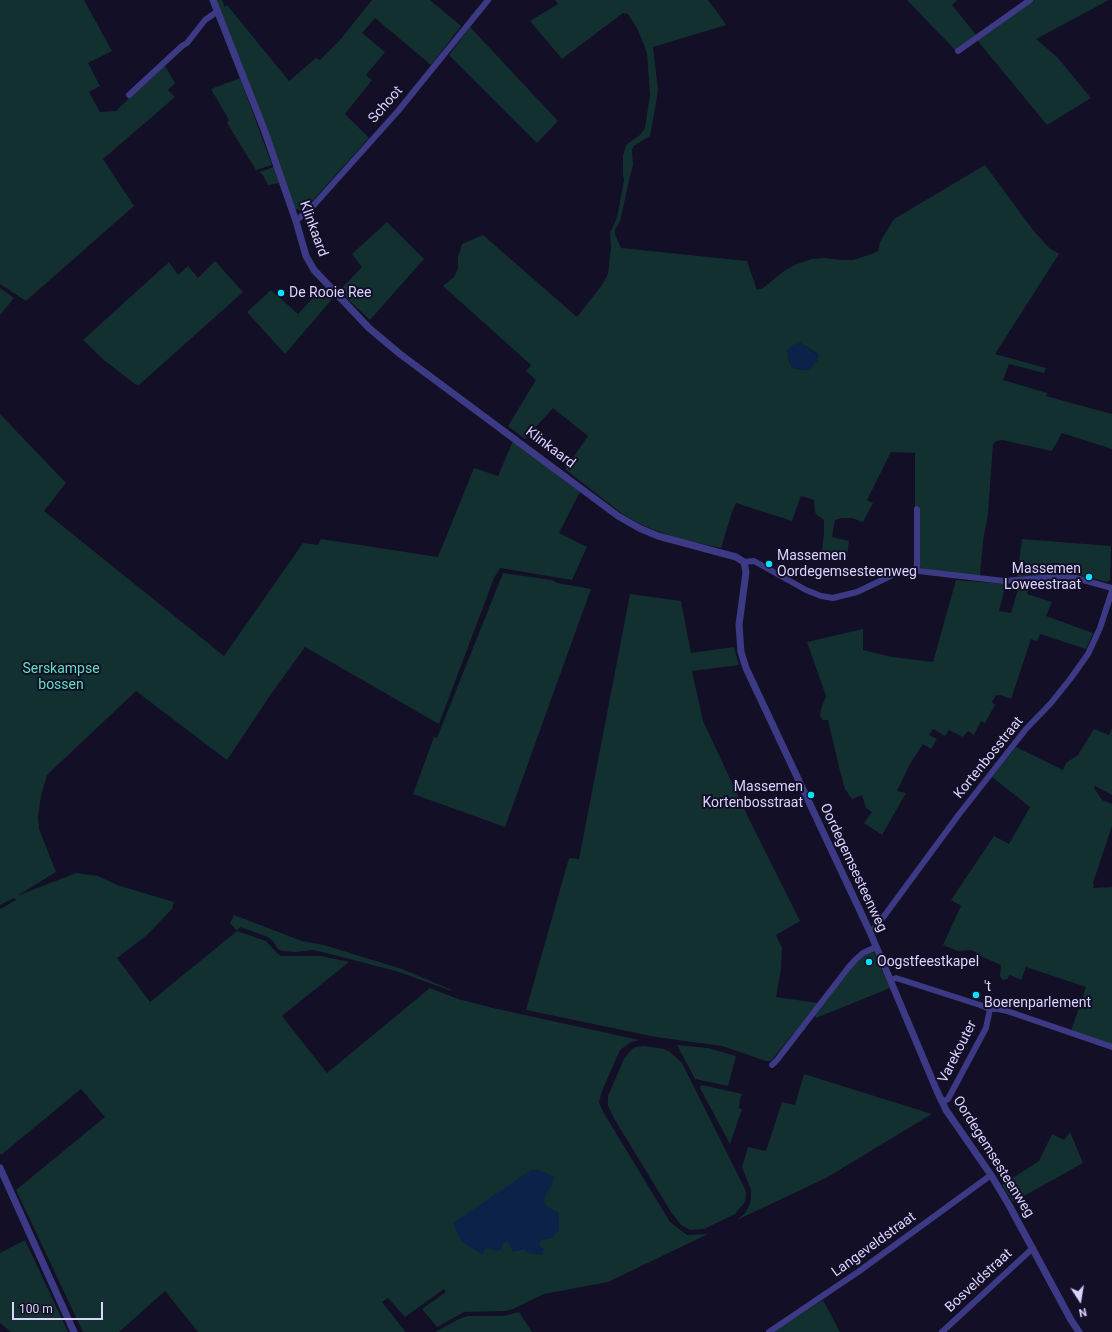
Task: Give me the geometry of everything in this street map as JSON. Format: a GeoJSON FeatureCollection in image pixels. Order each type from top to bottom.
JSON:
{"type":"FeatureCollection","features":[{"type":"Feature","properties":{"kind":"street","name":"Klinkaard"},"geometry":{"type":"LineString","coordinates":[[213,0],[265,132],[296,221],[306,256],[314,270],[369,328],[400,354],[618,516],[639,528],[658,536],[736,557],[744,562]]}},
{"type":"Feature","properties":{"kind":"street","name":"Schoot"},"geometry":{"type":"LineString","coordinates":[[296,221],[313,206],[398,111],[488,0]]}},
{"type":"Feature","properties":{"kind":"street"},"geometry":{"type":"LineString","coordinates":[[958,51],[1030,0]]}},
{"type":"Feature","properties":{"kind":"street"},"geometry":{"type":"LineString","coordinates":[[129,94],[188,43],[205,20],[218,11]]}},
{"type":"Feature","properties":{"kind":"street"},"geometry":{"type":"LineString","coordinates":[[917,509],[917,571]]}},
{"type":"Feature","properties":{"kind":"street"},"geometry":{"type":"LineString","coordinates":[[744,562],[754,561],[806,590],[821,596],[833,598],[857,592],[897,573],[910,570],[1004,581],[1065,576],[1112,588]]}},
{"type":"Feature","properties":{"kind":"street","name":"Oordegemsesteenweg"},"geometry":{"type":"LineString","coordinates":[[744,562],[746,572],[739,625],[743,659],[790,764],[870,932],[942,1102],[957,1128],[991,1175],[1009,1205],[1071,1320],[1079,1332]]}},
{"type":"Feature","properties":{"kind":"street","name":"Kortenbosstraat"},"geometry":{"type":"LineString","coordinates":[[870,932],[876,927],[960,813],[1022,734],[1071,678],[1088,654],[1111,602],[1112,591]]}},
{"type":"Feature","properties":{"kind":"street"},"geometry":{"type":"LineString","coordinates":[[772,1065],[851,964],[863,953],[876,947]]}},
{"type":"Feature","properties":{"kind":"street","name":"Varekouter"},"geometry":{"type":"LineString","coordinates":[[890,980],[896,978],[990,1009],[1007,1011],[1112,1047]]}},
{"type":"Feature","properties":{"kind":"street","name":"Varekouter"},"geometry":{"type":"LineString","coordinates":[[942,1102],[948,1099],[986,1028],[990,1009]]}},
{"type":"Feature","properties":{"kind":"street"},"geometry":{"type":"LineString","coordinates":[[0,1168],[74,1332]]}},
{"type":"Feature","properties":{"kind":"street","name":"Langeveldstraat"},"geometry":{"type":"LineString","coordinates":[[769,1332],[858,1272],[991,1175]]}},
{"type":"Feature","properties":{"kind":"street","name":"Bosveldstraat"},"geometry":{"type":"LineString","coordinates":[[942,1332],[1033,1248]]}},
{"type":"Feature","properties":{"kind":"green space"},"geometry":{"type":"Polygon","coordinates":[[[0,0],[84,0],[112,51],[88,63],[100,86],[89,92],[100,112],[116,111],[164,64],[175,83],[168,90],[175,97],[103,159],[134,206],[26,301],[0,284],[0,0]]]}},
{"type":"Feature","properties":{"kind":"green space"},"geometry":{"type":"Polygon","coordinates":[[[216,0],[222,0],[225,7],[227,5],[289,81],[316,58],[320,60],[340,40],[372,0],[430,0],[461,26],[431,65],[375,18],[362,33],[385,52],[366,75],[372,80],[345,114],[369,138],[306,208],[301,211],[294,208],[216,0]]]}},
{"type":"Feature","properties":{"kind":"green space"},"geometry":{"type":"Polygon","coordinates":[[[555,0],[708,0],[726,25],[653,47],[658,90],[655,109],[650,136],[634,146],[632,150],[633,165],[620,221],[615,230],[615,234],[621,248],[747,261],[757,290],[763,288],[784,271],[797,264],[812,259],[824,258],[853,260],[878,251],[880,242],[894,219],[985,165],[1033,230],[1048,247],[1059,254],[995,354],[1046,368],[1044,373],[1009,364],[1003,380],[1047,393],[1046,396],[1112,414],[1112,449],[1062,433],[1052,451],[1002,440],[993,444],[988,514],[983,541],[980,576],[926,569],[919,566],[920,506],[915,507],[915,453],[891,452],[867,500],[873,503],[863,522],[852,518],[835,520],[832,537],[849,541],[847,555],[822,551],[824,520],[815,512],[814,500],[801,496],[792,521],[736,503],[721,548],[681,539],[638,523],[621,513],[565,469],[588,436],[553,408],[525,439],[508,426],[536,380],[526,371],[531,365],[443,286],[454,277],[458,269],[458,257],[462,244],[483,235],[577,317],[602,285],[608,274],[611,248],[610,233],[617,218],[624,180],[623,156],[626,145],[640,135],[645,128],[650,95],[647,53],[638,30],[628,14],[623,13],[562,59],[530,21],[558,4],[555,0]],[[800,343],[788,356],[793,368],[801,370],[810,369],[817,353],[800,343]]]}},
{"type":"Feature","properties":{"kind":"green space"},"geometry":{"type":"Polygon","coordinates":[[[907,0],[957,0],[952,5],[977,36],[956,51],[907,0]]]}},
{"type":"Feature","properties":{"kind":"green space"},"geometry":{"type":"Polygon","coordinates":[[[1031,0],[1109,0],[1036,39],[1057,57],[1091,98],[1047,125],[977,40],[1031,0]]]}},
{"type":"Feature","properties":{"kind":"green space"},"geometry":{"type":"Polygon","coordinates":[[[470,27],[558,121],[537,143],[449,55],[470,27]]]}},
{"type":"Feature","properties":{"kind":"green space"},"geometry":{"type":"Polygon","coordinates":[[[240,78],[272,165],[256,170],[227,123],[229,120],[211,89],[240,78]]]}},
{"type":"Feature","properties":{"kind":"green space"},"geometry":{"type":"Polygon","coordinates":[[[274,167],[279,183],[268,185],[263,175],[259,172],[274,167]]]}},
{"type":"Feature","properties":{"kind":"green space"},"geometry":{"type":"Polygon","coordinates":[[[387,222],[424,259],[370,320],[339,291],[362,267],[352,254],[387,222]]]}},
{"type":"Feature","properties":{"kind":"green space"},"geometry":{"type":"Polygon","coordinates":[[[215,261],[243,292],[139,385],[135,384],[105,361],[83,340],[169,262],[178,275],[188,266],[198,278],[215,261]]]}},
{"type":"Feature","properties":{"kind":"green space"},"geometry":{"type":"Polygon","coordinates":[[[323,287],[333,298],[285,354],[247,312],[271,290],[298,314],[323,287]]]}},
{"type":"Feature","properties":{"kind":"green space"},"geometry":{"type":"Polygon","coordinates":[[[0,288],[14,298],[0,315],[0,288]]]}},
{"type":"Feature","properties":{"kind":"green space","name":"Serskampse bossen"},"geometry":{"type":"Polygon","coordinates":[[[0,414],[66,483],[44,511],[224,656],[303,543],[318,545],[321,539],[438,557],[474,468],[498,476],[513,441],[580,492],[559,533],[587,547],[572,580],[500,568],[494,578],[439,724],[305,647],[271,694],[227,760],[136,691],[47,775],[41,796],[38,817],[39,829],[56,872],[17,896],[76,873],[98,876],[117,885],[174,902],[172,909],[147,935],[117,958],[150,1002],[237,931],[266,941],[281,956],[321,956],[349,962],[282,1016],[327,1073],[430,988],[458,999],[493,1008],[639,1040],[631,1042],[620,1050],[602,1091],[599,1102],[602,1110],[670,1222],[687,1235],[708,1234],[608,1282],[544,1294],[513,1309],[505,1311],[464,1312],[437,1327],[422,1309],[446,1292],[444,1289],[405,1317],[388,1298],[382,1302],[405,1331],[404,1332],[198,1332],[165,1291],[119,1332],[83,1332],[16,1190],[105,1117],[81,1089],[1,1155],[0,1153],[0,909],[16,900],[14,898],[0,905],[0,414]]]}},
{"type":"Feature","properties":{"kind":"green space"},"geometry":{"type":"Polygon","coordinates":[[[1022,539],[1111,546],[1110,580],[1107,582],[1067,572],[1017,577],[1022,539]]]}},
{"type":"Feature","properties":{"kind":"green space"},"geometry":{"type":"Polygon","coordinates":[[[503,573],[552,580],[557,583],[591,589],[505,827],[413,794],[434,737],[437,738],[503,573]]]}},
{"type":"Feature","properties":{"kind":"green space"},"geometry":{"type":"Polygon","coordinates":[[[956,580],[1006,584],[999,611],[1011,613],[1020,583],[1030,583],[1027,594],[1052,602],[1046,616],[1093,633],[1086,649],[1040,634],[1037,641],[1031,639],[1011,699],[996,695],[992,702],[995,705],[985,723],[981,721],[974,735],[968,731],[963,737],[949,730],[945,736],[933,729],[929,735],[937,739],[931,749],[923,744],[910,764],[897,791],[906,793],[882,835],[864,823],[872,812],[866,808],[862,795],[852,799],[845,789],[828,720],[823,720],[820,716],[826,696],[807,642],[863,629],[863,650],[892,657],[933,662],[956,580]]]}},
{"type":"Feature","properties":{"kind":"green space"},"geometry":{"type":"Polygon","coordinates":[[[630,594],[681,601],[691,653],[734,647],[739,665],[692,671],[703,721],[749,819],[800,921],[776,935],[782,948],[781,969],[776,997],[818,1003],[771,1061],[766,1061],[722,1046],[656,1037],[526,1010],[569,858],[579,859],[630,594]]]}},
{"type":"Feature","properties":{"kind":"green space"},"geometry":{"type":"Polygon","coordinates":[[[1112,728],[1112,795],[1095,786],[1094,788],[1102,800],[1112,804],[1112,826],[1093,883],[1093,888],[1112,887],[1112,1045],[1071,1031],[1086,987],[1026,967],[1021,980],[1010,975],[1007,979],[1003,980],[1000,976],[1001,965],[976,954],[976,952],[971,950],[958,951],[943,945],[961,906],[951,900],[994,836],[1009,844],[1030,807],[992,777],[1016,747],[1063,770],[1066,763],[1078,755],[1094,729],[1109,735],[1112,728]]]}},
{"type":"Feature","properties":{"kind":"green space"},"geometry":{"type":"Polygon","coordinates":[[[234,915],[302,941],[324,945],[402,969],[452,990],[396,971],[322,952],[313,950],[295,952],[282,951],[278,949],[273,941],[268,937],[240,927],[237,931],[230,923],[234,915]]]}},
{"type":"Feature","properties":{"kind":"green space"},"geometry":{"type":"Polygon","coordinates":[[[873,952],[890,988],[816,1018],[814,1014],[853,965],[866,955],[873,952]]]}},
{"type":"Feature","properties":{"kind":"green space"},"geometry":{"type":"Polygon","coordinates":[[[677,1045],[708,1048],[736,1056],[728,1086],[695,1079],[677,1045]]]}},
{"type":"Feature","properties":{"kind":"green space"},"geometry":{"type":"Polygon","coordinates":[[[645,1046],[664,1049],[670,1052],[682,1063],[745,1189],[745,1202],[735,1214],[704,1229],[690,1230],[681,1225],[671,1212],[608,1106],[608,1096],[624,1059],[632,1049],[645,1046]]]}},
{"type":"Feature","properties":{"kind":"green space"},"geometry":{"type":"Polygon","coordinates":[[[804,1074],[932,1114],[826,1178],[737,1220],[745,1213],[751,1199],[751,1190],[742,1167],[748,1147],[766,1151],[782,1102],[795,1105],[804,1074]]]}},
{"type":"Feature","properties":{"kind":"green space"},"geometry":{"type":"Polygon","coordinates":[[[702,1085],[742,1094],[739,1108],[742,1109],[730,1144],[700,1088],[702,1085]]]}},
{"type":"Feature","properties":{"kind":"green space"},"geometry":{"type":"Polygon","coordinates":[[[1070,1132],[1083,1163],[1013,1202],[1002,1185],[1039,1161],[1052,1134],[1064,1140],[1070,1132]]]}},
{"type":"Feature","properties":{"kind":"green space"},"geometry":{"type":"Polygon","coordinates":[[[25,1240],[68,1332],[11,1332],[0,1323],[0,1253],[25,1240]]]}},
{"type":"Feature","properties":{"kind":"green space"},"geometry":{"type":"Polygon","coordinates":[[[823,1300],[840,1332],[774,1332],[823,1300]]]}},
{"type":"Feature","properties":{"kind":"green space"},"geometry":{"type":"Polygon","coordinates":[[[519,1312],[532,1332],[435,1332],[467,1316],[504,1316],[519,1312]]]}},
{"type":"Feature","properties":{"kind":"water"},"geometry":{"type":"Polygon","coordinates":[[[800,343],[819,355],[818,360],[810,369],[801,370],[793,368],[790,363],[787,350],[793,345],[800,343]]]}},
{"type":"Feature","properties":{"kind":"water"},"geometry":{"type":"Polygon","coordinates":[[[531,1170],[539,1170],[554,1177],[551,1187],[545,1196],[544,1203],[559,1213],[559,1230],[552,1238],[541,1240],[539,1245],[544,1249],[542,1255],[528,1253],[525,1249],[513,1252],[508,1241],[503,1243],[502,1249],[497,1251],[486,1248],[482,1255],[461,1241],[453,1223],[531,1170]]]}},
{"type":"Feature","properties":{"kind":"place","name":"De Rooie Ree"},"geometry":{"type":"Point","coordinates":[281,293]}},
{"type":"Feature","properties":{"kind":"place","name":"Massemen Oordegemsesteenweg"},"geometry":{"type":"Point","coordinates":[769,564]}},
{"type":"Feature","properties":{"kind":"place","name":"Massemen Loweestraat"},"geometry":{"type":"Point","coordinates":[1089,577]}},
{"type":"Feature","properties":{"kind":"place","name":"Massemen Kortenbosstraat"},"geometry":{"type":"Point","coordinates":[811,795]}},
{"type":"Feature","properties":{"kind":"place","name":"Oogstfeestkapel"},"geometry":{"type":"Point","coordinates":[869,962]}},
{"type":"Feature","properties":{"kind":"place","name":"'t Boerenparlement"},"geometry":{"type":"Point","coordinates":[976,995]}}]}
